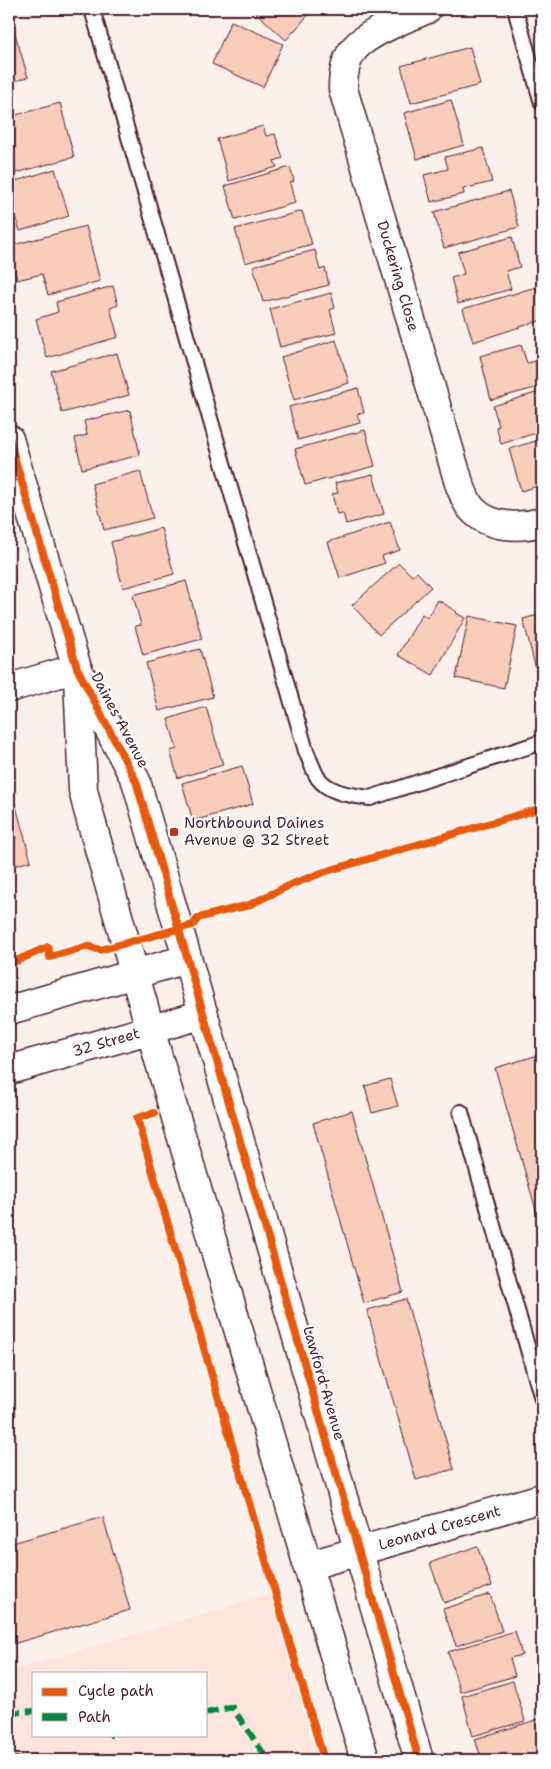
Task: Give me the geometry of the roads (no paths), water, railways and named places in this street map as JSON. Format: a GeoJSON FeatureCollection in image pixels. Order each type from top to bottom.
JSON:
{"type":"FeatureCollection","features":[{"type":"Feature","properties":{"kind":"street","name":"Duckering Close"},"geometry":{"type":"LineString","coordinates":[[427,9],[373,35],[354,49],[346,63],[343,75],[343,89],[458,483],[473,511],[486,520],[520,526],[542,522]]}},
{"type":"Feature","properties":{"kind":"street","name":"Daines Avenue"},"geometry":{"type":"LineString","coordinates":[[9,439],[17,499],[77,668],[136,781],[204,1014]]}},
{"type":"Feature","properties":{"kind":"street","name":"Daines Avenue"},"geometry":{"type":"LineString","coordinates":[[77,668],[83,790],[134,974]]}},
{"type":"Feature","properties":{"kind":"street"},"geometry":{"type":"LineString","coordinates":[[9,688],[77,668]]}},
{"type":"Feature","properties":{"kind":"street"},"geometry":{"type":"LineString","coordinates":[[9,1010],[187,959]]}},
{"type":"Feature","properties":{"kind":"street"},"geometry":{"type":"LineString","coordinates":[[134,974],[365,1760]]}},
{"type":"Feature","properties":{"kind":"street","name":"32 Street"},"geometry":{"type":"LineString","coordinates":[[9,1070],[204,1014]]}},
{"type":"Feature","properties":{"kind":"street","name":"Lawford Avenue"},"geometry":{"type":"LineString","coordinates":[[204,1014],[419,1760]]}},
{"type":"Feature","properties":{"kind":"street","name":"Leonard Crescent"},"geometry":{"type":"LineString","coordinates":[[307,1566],[542,1498]]}},
{"type":"Feature","properties":{"kind":"lane"},"geometry":{"type":"LineString","coordinates":[[92,9],[306,752],[317,776],[325,785],[344,794],[370,798],[542,742]]}},
{"type":"Feature","properties":{"kind":"lane"},"geometry":{"type":"LineString","coordinates":[[515,9],[542,103]]}},
{"type":"Feature","properties":{"kind":"lane"},"geometry":{"type":"LineString","coordinates":[[461,1112],[542,1399]]}},
{"type":"Feature","properties":{"kind":"place","name":"Northbound Daines Avenue @ 32 Street"},"geometry":{"type":"Point","coordinates":[174,832]}}]}
